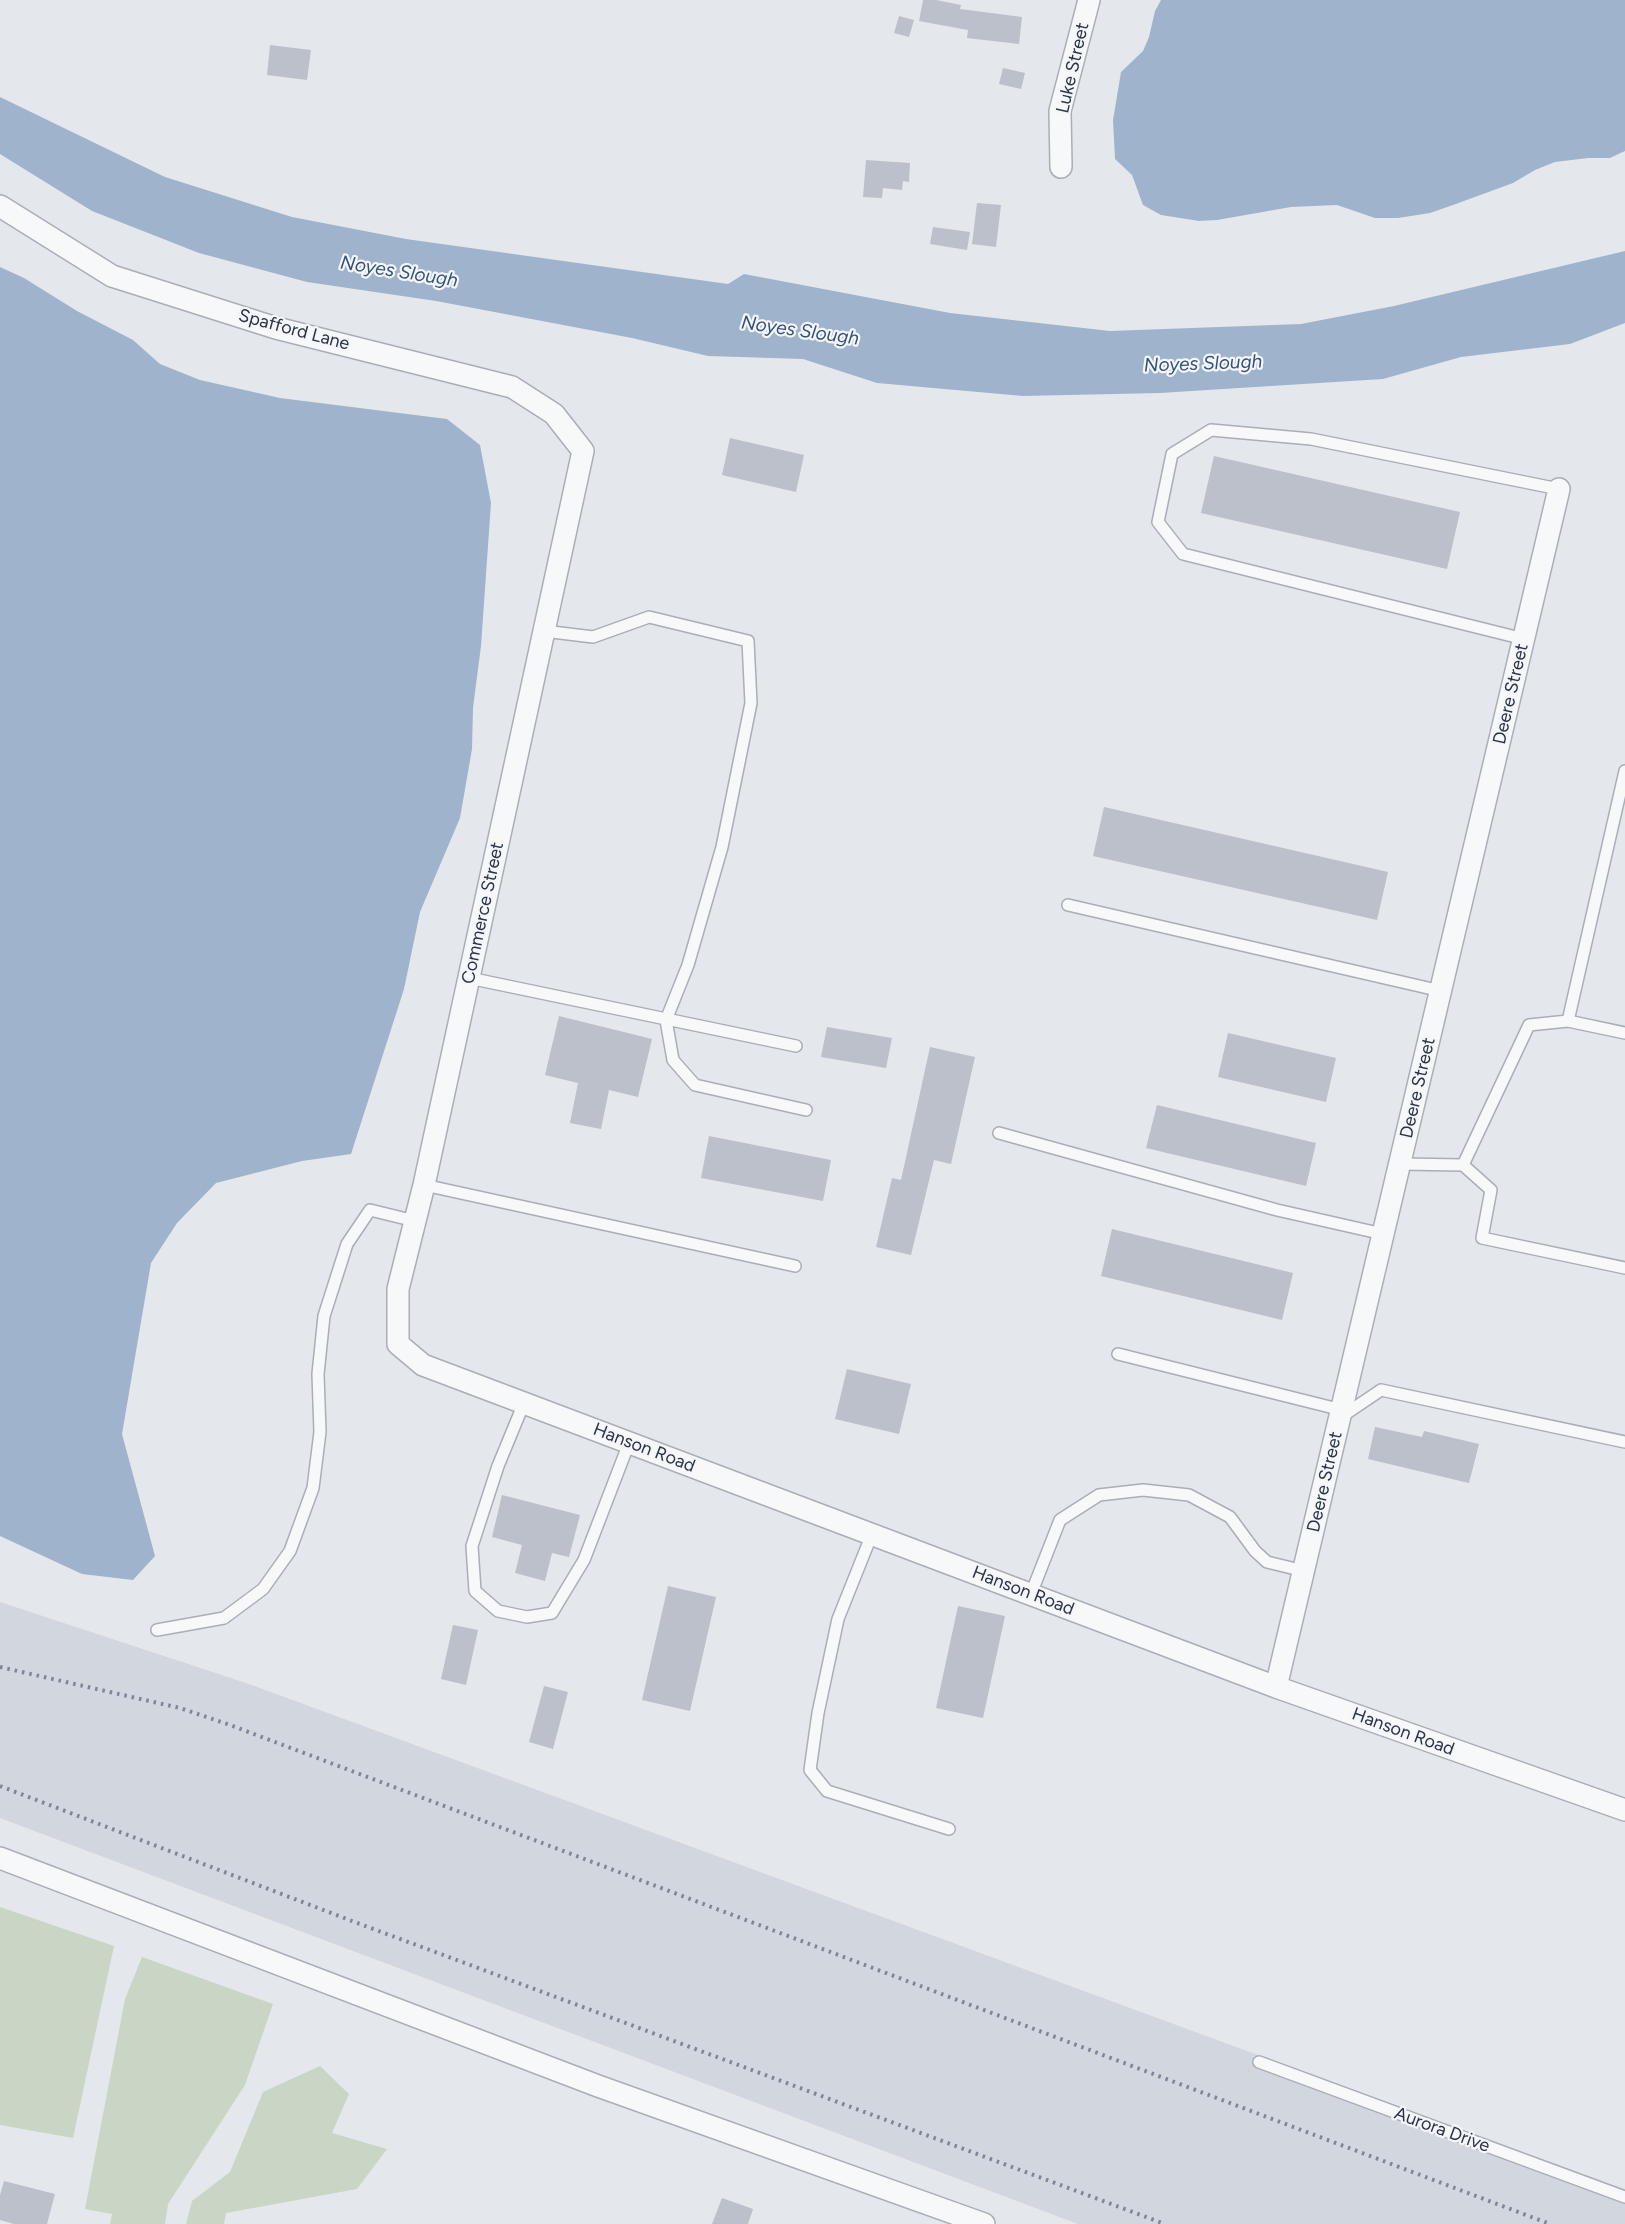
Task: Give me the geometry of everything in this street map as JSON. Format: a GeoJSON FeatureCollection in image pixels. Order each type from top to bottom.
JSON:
{"type":"FeatureCollection","features":[{"type":"Feature","properties":{"kind":"street","name":"Luke Street"},"geometry":{"type":"LineString","coordinates":[[1061,167],[1060,111],[1089,0]]}},
{"type":"Feature","properties":{"kind":"street","name":"Spafford Lane"},"geometry":{"type":"LineString","coordinates":[[0,206],[112,276],[276,328],[512,387],[554,414],[583,451]]}},
{"type":"Feature","properties":{"kind":"street","name":"Commerce Street"},"geometry":{"type":"LineString","coordinates":[[423,1365],[398,1344],[398,1289],[424,1185],[583,451]]}},
{"type":"Feature","properties":{"kind":"street","name":"Deere Street"},"geometry":{"type":"LineString","coordinates":[[1276,1687],[1559,489]]}},
{"type":"Feature","properties":{"kind":"street","name":"Hanson Road"},"geometry":{"type":"LineString","coordinates":[[423,1365],[1276,1687],[1625,1810]]}},
{"type":"Feature","properties":{"kind":"street"},"geometry":{"type":"LineString","coordinates":[[0,1858],[598,2086],[984,2224]]}},
{"type":"Feature","properties":{"kind":"lane"},"geometry":{"type":"LineString","coordinates":[[1524,639],[1183,554],[1158,522],[1172,454],[1210,430],[1311,439],[1559,489]]}},
{"type":"Feature","properties":{"kind":"lane"},"geometry":{"type":"LineString","coordinates":[[544,631],[592,637],[649,617],[748,641],[751,703],[722,847],[688,965],[666,1020],[673,1060],[695,1085],[806,1110]]}},
{"type":"Feature","properties":{"kind":"lane"},"geometry":{"type":"LineString","coordinates":[[1568,1021],[1625,771]]}},
{"type":"Feature","properties":{"kind":"lane"},"geometry":{"type":"LineString","coordinates":[[1068,905],[1441,991]]}},
{"type":"Feature","properties":{"kind":"lane"},"geometry":{"type":"LineString","coordinates":[[469,978],[796,1046]]}},
{"type":"Feature","properties":{"kind":"lane"},"geometry":{"type":"LineString","coordinates":[[1463,1165],[1529,1025],[1568,1021],[1625,1033]]}},
{"type":"Feature","properties":{"kind":"lane"},"geometry":{"type":"LineString","coordinates":[[999,1133],[1277,1210],[1383,1234]]}},
{"type":"Feature","properties":{"kind":"lane"},"geometry":{"type":"LineString","coordinates":[[1400,1164],[1463,1165],[1491,1190],[1482,1238],[1625,1268]]}},
{"type":"Feature","properties":{"kind":"lane"},"geometry":{"type":"LineString","coordinates":[[424,1185],[795,1266]]}},
{"type":"Feature","properties":{"kind":"lane"},"geometry":{"type":"LineString","coordinates":[[157,1630],[224,1618],[262,1589],[290,1551],[314,1488],[320,1432],[318,1374],[324,1316],[347,1244],[370,1210],[415,1221]]}},
{"type":"Feature","properties":{"kind":"lane"},"geometry":{"type":"LineString","coordinates":[[1118,1354],[1341,1414],[1381,1390],[1625,1442]]}},
{"type":"Feature","properties":{"kind":"lane"},"geometry":{"type":"LineString","coordinates":[[524,1403],[498,1466],[472,1546],[475,1590],[498,1611],[527,1617],[552,1613],[584,1560],[629,1443]]}},
{"type":"Feature","properties":{"kind":"lane"},"geometry":{"type":"LineString","coordinates":[[1031,1594],[1060,1520],[1099,1495],[1143,1490],[1189,1495],[1230,1517],[1255,1551],[1267,1562],[1304,1571]]}},
{"type":"Feature","properties":{"kind":"lane"},"geometry":{"type":"LineString","coordinates":[[872,1534],[838,1619],[818,1713],[810,1770],[827,1791],[949,1830]]}},
{"type":"Feature","properties":{"kind":"lane","name":"Aurora Drive"},"geometry":{"type":"LineString","coordinates":[[1259,2062],[1625,2197]]}},
{"type":"Feature","properties":{"kind":"shaded area"},"geometry":{"type":"Polygon","coordinates":[[[0,1602],[249,1684],[1625,2190],[1625,2224],[1078,2224],[0,1818],[0,1602]]]}},
{"type":"Feature","properties":{"kind":"green space"},"geometry":{"type":"Polygon","coordinates":[[[0,1907],[114,1946],[73,2138],[0,2125],[0,1907]]]}},
{"type":"Feature","properties":{"kind":"green space"},"geometry":{"type":"Polygon","coordinates":[[[142,1957],[273,2004],[245,2085],[168,2204],[165,2224],[110,2224],[112,2214],[85,2209],[125,1999],[142,1957]]]}},
{"type":"Feature","properties":{"kind":"green space"},"geometry":{"type":"Polygon","coordinates":[[[320,2066],[349,2094],[332,2133],[387,2149],[357,2189],[226,2213],[224,2224],[186,2224],[192,2201],[230,2172],[263,2092],[320,2066]]]}},
{"type":"Feature","properties":{"kind":"water"},"geometry":{"type":"Polygon","coordinates":[[[1161,0],[1625,0],[1625,151],[1610,158],[1588,158],[1555,162],[1535,170],[1513,183],[1453,205],[1430,213],[1398,218],[1375,218],[1337,205],[1291,207],[1217,220],[1199,221],[1161,215],[1143,205],[1132,175],[1115,159],[1113,120],[1121,72],[1143,51],[1149,37],[1155,11],[1161,0]]]}},
{"type":"Feature","properties":{"kind":"water","name":"Noyes Slough"},"geometry":{"type":"Polygon","coordinates":[[[0,97],[165,177],[292,217],[406,239],[728,284],[744,274],[950,313],[1110,331],[1301,324],[1394,306],[1625,251],[1625,323],[1570,344],[1461,357],[1383,379],[1160,393],[1023,396],[877,383],[803,359],[708,356],[632,338],[436,301],[307,282],[199,253],[92,211],[0,154],[0,97]]]}},
{"type":"Feature","properties":{"kind":"water"},"geometry":{"type":"Polygon","coordinates":[[[0,267],[24,278],[77,311],[133,340],[160,364],[200,380],[280,398],[447,419],[480,445],[491,503],[481,646],[473,708],[472,749],[460,818],[420,912],[404,989],[351,1154],[302,1161],[216,1183],[177,1223],[151,1263],[122,1434],[155,1556],[133,1580],[82,1574],[0,1536],[0,267]]]}},
{"type":"Feature","properties":{"kind":"building"},"geometry":{"type":"Polygon","coordinates":[[[923,0],[936,0],[961,5],[960,9],[1022,17],[1019,44],[967,38],[968,30],[919,21],[923,0]]]}},
{"type":"Feature","properties":{"kind":"building"},"geometry":{"type":"Polygon","coordinates":[[[899,16],[914,20],[909,37],[894,33],[899,16]]]}},
{"type":"Feature","properties":{"kind":"building"},"geometry":{"type":"Polygon","coordinates":[[[270,45],[311,50],[307,80],[267,75],[270,45]]]}},
{"type":"Feature","properties":{"kind":"building"},"geometry":{"type":"Polygon","coordinates":[[[1003,68],[1025,73],[1021,89],[999,84],[1003,68]]]}},
{"type":"Feature","properties":{"kind":"building"},"geometry":{"type":"Polygon","coordinates":[[[866,160],[910,163],[909,182],[903,181],[902,190],[883,188],[882,198],[863,197],[866,160]]]}},
{"type":"Feature","properties":{"kind":"building"},"geometry":{"type":"Polygon","coordinates":[[[977,203],[1001,205],[996,247],[972,244],[977,203]]]}},
{"type":"Feature","properties":{"kind":"building"},"geometry":{"type":"Polygon","coordinates":[[[933,227],[970,232],[967,250],[930,244],[933,227]]]}},
{"type":"Feature","properties":{"kind":"building"},"geometry":{"type":"Polygon","coordinates":[[[730,438],[804,455],[796,492],[722,475],[730,438]]]}},
{"type":"Feature","properties":{"kind":"building"},"geometry":{"type":"Polygon","coordinates":[[[1214,456],[1460,512],[1447,569],[1201,513],[1214,456]]]}},
{"type":"Feature","properties":{"kind":"building"},"geometry":{"type":"Polygon","coordinates":[[[1104,807],[1388,872],[1377,920],[1093,856],[1104,807]]]}},
{"type":"Feature","properties":{"kind":"building"},"geometry":{"type":"Polygon","coordinates":[[[559,1016],[652,1039],[638,1097],[609,1090],[601,1129],[570,1123],[578,1083],[545,1075],[559,1016]]]}},
{"type":"Feature","properties":{"kind":"building"},"geometry":{"type":"Polygon","coordinates":[[[827,1027],[892,1038],[886,1068],[821,1057],[827,1027]]]}},
{"type":"Feature","properties":{"kind":"building"},"geometry":{"type":"Polygon","coordinates":[[[1228,1033],[1336,1058],[1326,1102],[1218,1077],[1228,1033]]]}},
{"type":"Feature","properties":{"kind":"building"},"geometry":{"type":"Polygon","coordinates":[[[930,1047],[975,1057],[951,1164],[934,1160],[911,1255],[876,1247],[892,1178],[901,1180],[930,1047]]]}},
{"type":"Feature","properties":{"kind":"building"},"geometry":{"type":"Polygon","coordinates":[[[1157,1105],[1316,1143],[1306,1186],[1146,1148],[1157,1105]]]}},
{"type":"Feature","properties":{"kind":"building"},"geometry":{"type":"Polygon","coordinates":[[[709,1136],[831,1160],[823,1201],[701,1178],[709,1136]]]}},
{"type":"Feature","properties":{"kind":"building"},"geometry":{"type":"Polygon","coordinates":[[[1112,1229],[1293,1273],[1282,1320],[1101,1276],[1112,1229]]]}},
{"type":"Feature","properties":{"kind":"building"},"geometry":{"type":"Polygon","coordinates":[[[847,1369],[911,1384],[899,1434],[835,1419],[847,1369]]]}},
{"type":"Feature","properties":{"kind":"building"},"geometry":{"type":"Polygon","coordinates":[[[1375,1427],[1422,1437],[1424,1431],[1479,1444],[1469,1483],[1368,1459],[1375,1427]]]}},
{"type":"Feature","properties":{"kind":"building"},"geometry":{"type":"Polygon","coordinates":[[[502,1495],[580,1515],[569,1557],[552,1553],[545,1581],[515,1573],[522,1545],[492,1537],[502,1495]]]}},
{"type":"Feature","properties":{"kind":"building"},"geometry":{"type":"Polygon","coordinates":[[[668,1586],[716,1597],[690,1711],[642,1700],[668,1586]]]}},
{"type":"Feature","properties":{"kind":"building"},"geometry":{"type":"Polygon","coordinates":[[[958,1606],[1005,1616],[983,1718],[936,1708],[958,1606]]]}},
{"type":"Feature","properties":{"kind":"building"},"geometry":{"type":"Polygon","coordinates":[[[453,1625],[478,1630],[466,1685],[441,1679],[453,1625]]]}},
{"type":"Feature","properties":{"kind":"building"},"geometry":{"type":"Polygon","coordinates":[[[544,1686],[568,1692],[553,1749],[529,1742],[544,1686]]]}},
{"type":"Feature","properties":{"kind":"building"},"geometry":{"type":"Polygon","coordinates":[[[4,2181],[55,2194],[47,2224],[14,2224],[0,2220],[0,2195],[4,2181]]]}},
{"type":"Feature","properties":{"kind":"building"},"geometry":{"type":"Polygon","coordinates":[[[722,2198],[753,2209],[748,2224],[712,2224],[722,2198]]]}},
{"type":"Feature","properties":{"kind":"railway"},"geometry":{"type":"LineString","coordinates":[[0,1667],[180,1708],[230,1725],[1550,2224]]}},
{"type":"Feature","properties":{"kind":"railway"},"geometry":{"type":"LineString","coordinates":[[0,1786],[352,1921],[1165,2224]]}}]}
